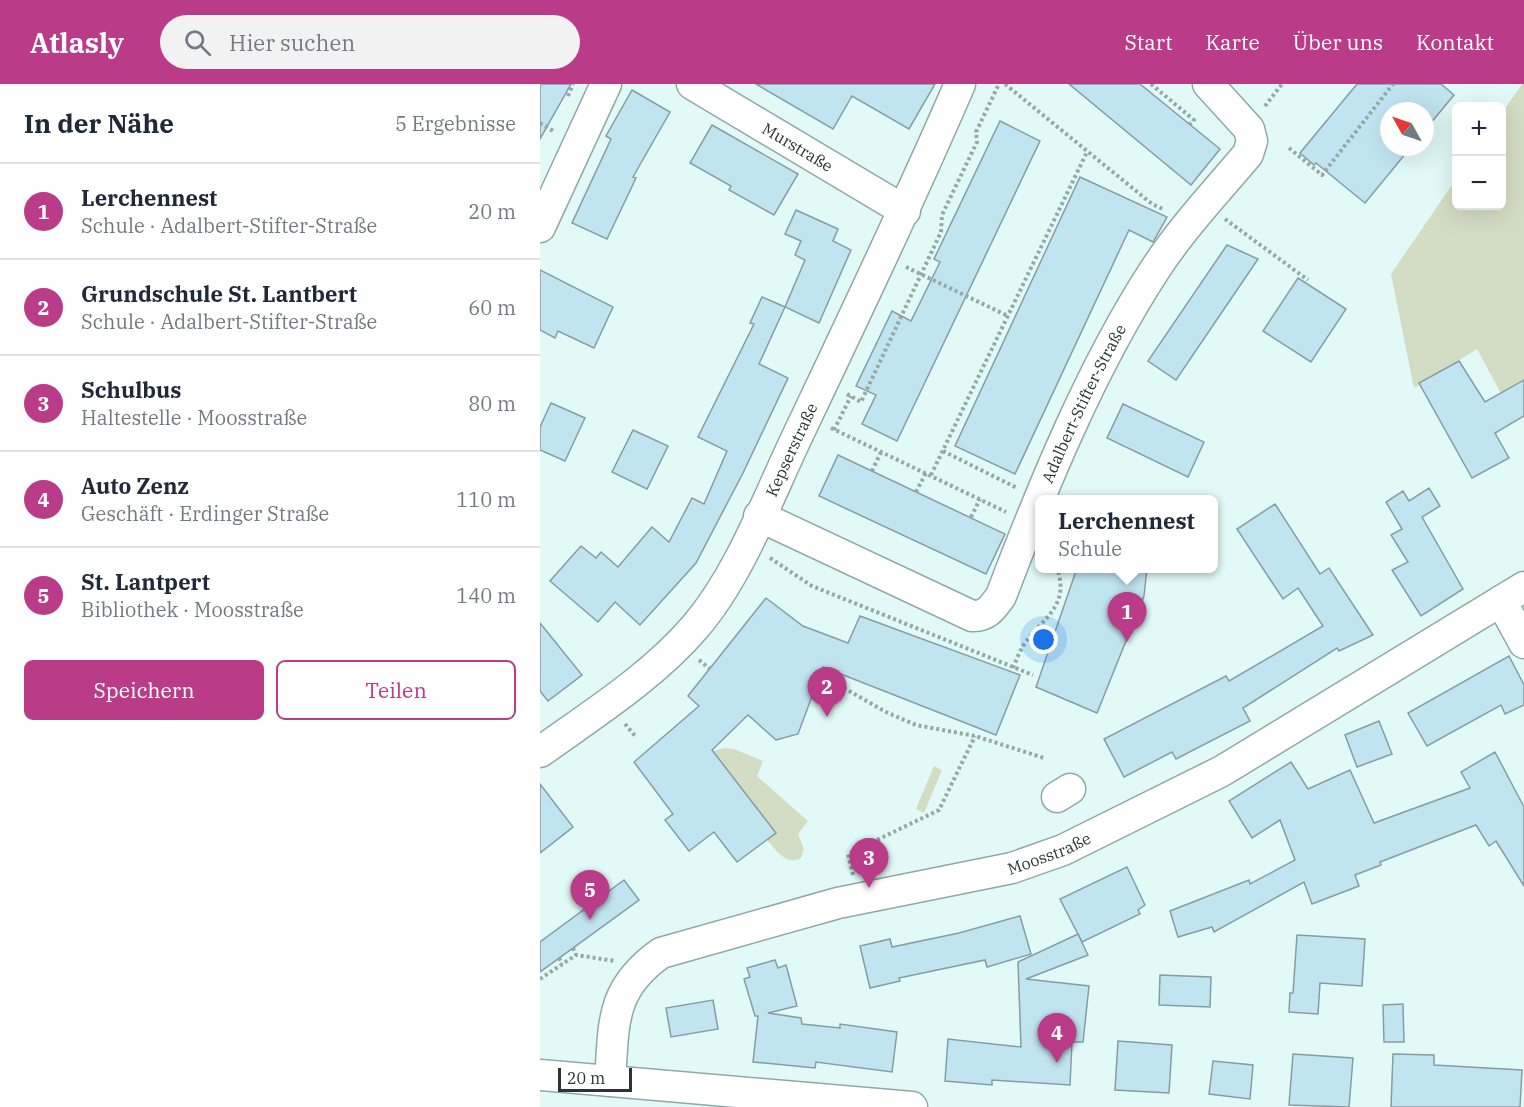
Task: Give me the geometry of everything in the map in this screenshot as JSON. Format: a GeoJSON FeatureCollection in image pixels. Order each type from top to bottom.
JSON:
{"type":"FeatureCollection","features":[{"type":"Feature","properties":{"kind":"street"},"geometry":{"type":"LineString","coordinates":[[540,227],[606,84]]}},
{"type":"Feature","properties":{"kind":"street","name":"Murstraße"},"geometry":{"type":"LineString","coordinates":[[692,84],[904,210]]}},
{"type":"Feature","properties":{"kind":"street","name":"Kepserstraße"},"geometry":{"type":"LineString","coordinates":[[540,753],[650,670],[694,628],[718,595],[759,516],[904,210],[960,84]]}},
{"type":"Feature","properties":{"kind":"street","name":"Adalbert-Stifter-Straße"},"geometry":{"type":"LineString","coordinates":[[1042,495],[1126,318],[1155,270],[1191,222],[1248,154],[1252,141],[1249,129],[1208,84]]}},
{"type":"Feature","properties":{"kind":"street","name":"Adalbert-Stifter-Straße"},"geometry":{"type":"LineString","coordinates":[[759,516],[972,616],[980,617],[989,612],[1001,596],[1034,511]]}},
{"type":"Feature","properties":{"kind":"street"},"geometry":{"type":"LineString","coordinates":[[1513,594],[1524,643]]}},
{"type":"Feature","properties":{"kind":"street","name":"Moosstraße"},"geometry":{"type":"LineString","coordinates":[[610,1081],[618,1002],[629,983],[643,966],[661,953],[838,903],[955,881],[1041,859],[1222,771],[1513,594]]}},
{"type":"Feature","properties":{"kind":"street"},"geometry":{"type":"LineString","coordinates":[[540,1075],[912,1107]]}},
{"type":"Feature","properties":{"kind":"path"},"geometry":{"type":"LineString","coordinates":[[843,393],[861,402],[941,232],[942,215],[977,142],[976,132],[999,84]]}},
{"type":"Feature","properties":{"kind":"path"},"geometry":{"type":"LineString","coordinates":[[1005,84],[1152,204],[1191,222]]}},
{"type":"Feature","properties":{"kind":"path"},"geometry":{"type":"LineString","coordinates":[[1151,84],[1194,120],[1189,124]]}},
{"type":"Feature","properties":{"kind":"path"},"geometry":{"type":"LineString","coordinates":[[1289,148],[1322,175],[1394,84]]}},
{"type":"Feature","properties":{"kind":"path"},"geometry":{"type":"LineString","coordinates":[[1157,98],[1161,93]]}},
{"type":"Feature","properties":{"kind":"path"},"geometry":{"type":"LineString","coordinates":[[931,475],[1087,152]]}},
{"type":"Feature","properties":{"kind":"path"},"geometry":{"type":"LineString","coordinates":[[1225,218],[1308,280]]}},
{"type":"Feature","properties":{"kind":"path"},"geometry":{"type":"LineString","coordinates":[[903,266],[1008,316]]}},
{"type":"Feature","properties":{"kind":"path"},"geometry":{"type":"LineString","coordinates":[[834,430],[850,396]]}},
{"type":"Feature","properties":{"kind":"path"},"geometry":{"type":"LineString","coordinates":[[827,426],[980,499],[1034,511]]}},
{"type":"Feature","properties":{"kind":"path"},"geometry":{"type":"LineString","coordinates":[[943,451],[1034,511]]}},
{"type":"Feature","properties":{"kind":"path"},"geometry":{"type":"LineString","coordinates":[[872,471],[881,452]]}},
{"type":"Feature","properties":{"kind":"path"},"geometry":{"type":"LineString","coordinates":[[916,492],[926,472]]}},
{"type":"Feature","properties":{"kind":"path"},"geometry":{"type":"LineString","coordinates":[[970,517],[980,499]]}},
{"type":"Feature","properties":{"kind":"path"},"geometry":{"type":"LineString","coordinates":[[766,553],[812,586],[1033,675]]}},
{"type":"Feature","properties":{"kind":"path"},"geometry":{"type":"LineString","coordinates":[[1013,668],[1024,645],[1051,616],[1062,586],[1059,573]]}},
{"type":"Feature","properties":{"kind":"path"},"geometry":{"type":"LineString","coordinates":[[828,679],[886,712],[915,725],[975,736],[1044,758]]}},
{"type":"Feature","properties":{"kind":"path"},"geometry":{"type":"LineString","coordinates":[[854,878],[848,854],[939,810],[975,736]]}},
{"type":"Feature","properties":{"kind":"path"},"geometry":{"type":"LineString","coordinates":[[573,948],[576,955]]}},
{"type":"Feature","properties":{"kind":"path"},"geometry":{"type":"LineString","coordinates":[[540,979],[576,955],[621,962]]}},
{"type":"Feature","properties":{"kind":"path"},"geometry":{"type":"LineString","coordinates":[[559,958],[562,964]]}},
{"type":"Feature","properties":{"kind":"green space"},"geometry":{"type":"Polygon","coordinates":[[[1524,84],[1524,381],[1502,395],[1477,349],[1414,388],[1391,274],[1452,185],[1452,210],[1506,210],[1506,107],[1524,84]]]}},
{"type":"Feature","properties":{"kind":"green space"},"geometry":{"type":"Polygon","coordinates":[[[725,748],[734,749],[763,761],[757,776],[808,821],[798,834],[804,849],[801,858],[791,860],[786,858],[767,840],[775,832],[713,751],[725,748]]]}},
{"type":"Feature","properties":{"kind":"green space"},"geometry":{"type":"Polygon","coordinates":[[[934,766],[942,770],[924,813],[916,809],[934,766]]]}},
{"type":"Feature","properties":{"kind":"building"},"geometry":{"type":"Polygon","coordinates":[[[540,84],[571,84],[540,139],[540,84]]]}},
{"type":"Feature","properties":{"kind":"building"},"geometry":{"type":"Polygon","coordinates":[[[756,84],[935,84],[909,129],[852,96],[833,129],[756,84]]]}},
{"type":"Feature","properties":{"kind":"building"},"geometry":{"type":"Polygon","coordinates":[[[1069,84],[1140,84],[1220,149],[1191,185],[1069,84]]]}},
{"type":"Feature","properties":{"kind":"building"},"geometry":{"type":"Polygon","coordinates":[[[1357,84],[1441,84],[1454,95],[1434,119],[1434,102],[1380,102],[1380,156],[1404,156],[1365,203],[1316,163],[1314,165],[1300,153],[1357,84]]]}},
{"type":"Feature","properties":{"kind":"building"},"geometry":{"type":"Polygon","coordinates":[[[632,90],[670,112],[633,177],[636,178],[607,239],[572,223],[611,139],[606,136],[632,90]]]}},
{"type":"Feature","properties":{"kind":"building"},"geometry":{"type":"Polygon","coordinates":[[[1000,121],[1040,141],[897,441],[862,424],[876,395],[856,386],[892,311],[911,321],[940,262],[934,259],[1000,121]]]}},
{"type":"Feature","properties":{"kind":"building"},"geometry":{"type":"Polygon","coordinates":[[[712,125],[798,174],[774,215],[729,190],[731,186],[690,163],[712,125]]]}},
{"type":"Feature","properties":{"kind":"building"},"geometry":{"type":"Polygon","coordinates":[[[1080,177],[1167,217],[1153,242],[1129,230],[1015,474],[955,446],[1080,177]]]}},
{"type":"Feature","properties":{"kind":"building"},"geometry":{"type":"Polygon","coordinates":[[[796,210],[838,229],[833,241],[851,250],[819,323],[785,307],[805,260],[795,255],[801,241],[785,234],[796,210]]]}},
{"type":"Feature","properties":{"kind":"building"},"geometry":{"type":"Polygon","coordinates":[[[1227,245],[1258,259],[1176,380],[1148,361],[1227,245]]]}},
{"type":"Feature","properties":{"kind":"building"},"geometry":{"type":"Polygon","coordinates":[[[540,270],[613,307],[594,348],[558,331],[555,338],[540,330],[540,270]]]}},
{"type":"Feature","properties":{"kind":"building"},"geometry":{"type":"Polygon","coordinates":[[[1298,278],[1346,309],[1311,362],[1263,331],[1298,278]]]}},
{"type":"Feature","properties":{"kind":"building"},"geometry":{"type":"Polygon","coordinates":[[[762,297],[785,307],[759,364],[788,378],[743,473],[696,563],[640,625],[615,602],[598,622],[550,581],[581,546],[596,558],[601,552],[618,567],[652,527],[669,542],[692,498],[704,504],[727,451],[698,437],[754,324],[750,323],[762,297]]]}},
{"type":"Feature","properties":{"kind":"building"},"geometry":{"type":"Polygon","coordinates":[[[1459,361],[1485,402],[1524,380],[1524,416],[1495,433],[1509,458],[1472,478],[1419,383],[1459,361]]]}},
{"type":"Feature","properties":{"kind":"building"},"geometry":{"type":"Polygon","coordinates":[[[551,403],[585,418],[565,461],[540,450],[540,427],[551,403]]]}},
{"type":"Feature","properties":{"kind":"building"},"geometry":{"type":"Polygon","coordinates":[[[1123,404],[1204,442],[1188,477],[1107,438],[1123,404]]]}},
{"type":"Feature","properties":{"kind":"building"},"geometry":{"type":"Polygon","coordinates":[[[633,430],[668,446],[647,489],[612,472],[633,430]]]}},
{"type":"Feature","properties":{"kind":"building"},"geometry":{"type":"Polygon","coordinates":[[[838,455],[1005,534],[986,574],[819,496],[838,455]]]}},
{"type":"Feature","properties":{"kind":"building"},"geometry":{"type":"Polygon","coordinates":[[[1429,488],[1440,506],[1422,517],[1463,589],[1421,616],[1392,570],[1408,562],[1391,535],[1402,529],[1386,502],[1403,491],[1409,501],[1429,488]]]}},
{"type":"Feature","properties":{"kind":"building"},"geometry":{"type":"Polygon","coordinates":[[[1275,504],[1320,574],[1329,568],[1373,635],[1339,651],[1337,648],[1243,708],[1250,721],[1176,759],[1172,752],[1124,777],[1104,739],[1226,676],[1229,681],[1323,626],[1298,588],[1283,599],[1237,529],[1275,504]]]}},
{"type":"Feature","properties":{"kind":"building"},"geometry":{"type":"Polygon","coordinates":[[[1075,573],[1146,573],[1144,596],[1097,713],[1036,687],[1075,573]]]}},
{"type":"Feature","properties":{"kind":"building"},"geometry":{"type":"Polygon","coordinates":[[[766,598],[803,626],[848,643],[860,616],[1020,675],[996,735],[823,667],[798,734],[776,740],[748,715],[712,750],[776,833],[737,862],[714,832],[689,851],[665,820],[673,814],[634,762],[699,706],[688,696],[766,598]]]}},
{"type":"Feature","properties":{"kind":"building"},"geometry":{"type":"Polygon","coordinates":[[[540,623],[582,675],[548,701],[540,691],[540,623]]]}},
{"type":"Feature","properties":{"kind":"building"},"geometry":{"type":"Polygon","coordinates":[[[1509,656],[1524,685],[1524,705],[1505,714],[1501,705],[1427,746],[1408,713],[1509,656]]]}},
{"type":"Feature","properties":{"kind":"building"},"geometry":{"type":"Polygon","coordinates":[[[1379,721],[1392,754],[1357,767],[1345,735],[1379,721]]]}},
{"type":"Feature","properties":{"kind":"building"},"geometry":{"type":"Polygon","coordinates":[[[1495,752],[1524,807],[1524,886],[1496,841],[1489,846],[1476,825],[1380,862],[1381,865],[1355,875],[1359,886],[1312,904],[1304,882],[1214,932],[1212,927],[1178,937],[1170,911],[1249,880],[1250,884],[1295,860],[1280,820],[1252,838],[1229,801],[1291,762],[1308,789],[1350,770],[1374,823],[1470,788],[1461,772],[1495,752]]]}},
{"type":"Feature","properties":{"kind":"building"},"geometry":{"type":"Polygon","coordinates":[[[540,784],[573,827],[540,853],[540,784]]]}},
{"type":"Feature","properties":{"kind":"building"},"geometry":{"type":"Polygon","coordinates":[[[1127,867],[1145,905],[1138,910],[1140,914],[1082,942],[1060,899],[1127,867]]]}},
{"type":"Feature","properties":{"kind":"building"},"geometry":{"type":"Polygon","coordinates":[[[624,880],[639,900],[540,972],[540,942],[624,880]]]}},
{"type":"Feature","properties":{"kind":"building"},"geometry":{"type":"Polygon","coordinates":[[[1020,916],[1031,954],[987,967],[985,960],[899,978],[900,981],[870,988],[860,946],[890,939],[892,947],[959,933],[1020,916]]]}},
{"type":"Feature","properties":{"kind":"building"},"geometry":{"type":"Polygon","coordinates":[[[1078,934],[1088,955],[1026,979],[1089,986],[1083,1042],[1072,1042],[1070,1085],[992,1080],[992,1085],[945,1081],[948,1039],[1021,1047],[1018,962],[1078,934]]]}},
{"type":"Feature","properties":{"kind":"building"},"geometry":{"type":"Polygon","coordinates":[[[1297,935],[1365,939],[1362,986],[1320,983],[1318,1014],[1289,1012],[1290,993],[1293,993],[1297,935]]]}},
{"type":"Feature","properties":{"kind":"building"},"geometry":{"type":"Polygon","coordinates":[[[775,960],[778,968],[786,965],[797,1006],[768,1013],[801,1018],[802,1024],[840,1028],[840,1024],[897,1032],[892,1072],[816,1062],[815,1068],[753,1062],[758,1016],[755,1016],[744,979],[750,977],[747,968],[775,960]]]}},
{"type":"Feature","properties":{"kind":"building"},"geometry":{"type":"Polygon","coordinates":[[[1160,975],[1211,977],[1210,1007],[1159,1005],[1160,975]]]}},
{"type":"Feature","properties":{"kind":"building"},"geometry":{"type":"Polygon","coordinates":[[[713,1000],[718,1029],[671,1037],[666,1008],[713,1000]]]}},
{"type":"Feature","properties":{"kind":"building"},"geometry":{"type":"Polygon","coordinates":[[[1403,1004],[1404,1042],[1384,1042],[1383,1005],[1403,1004]]]}},
{"type":"Feature","properties":{"kind":"building"},"geometry":{"type":"Polygon","coordinates":[[[1118,1041],[1172,1045],[1169,1093],[1115,1090],[1118,1041]]]}},
{"type":"Feature","properties":{"kind":"building"},"geometry":{"type":"Polygon","coordinates":[[[1293,1054],[1353,1058],[1349,1107],[1289,1105],[1293,1054]]]}},
{"type":"Feature","properties":{"kind":"building"},"geometry":{"type":"Polygon","coordinates":[[[1393,1054],[1434,1055],[1434,1065],[1522,1070],[1520,1107],[1391,1107],[1393,1054]]]}},
{"type":"Feature","properties":{"kind":"building"},"geometry":{"type":"Polygon","coordinates":[[[1213,1061],[1253,1065],[1250,1099],[1209,1094],[1213,1061]]]}},
{"type":"Feature","properties":{"kind":"place","name":"Lerchennest"},"geometry":{"type":"Point","coordinates":[1127,642]}},
{"type":"Feature","properties":{"kind":"place","name":"Grundschule St. Lantbert"},"geometry":{"type":"Point","coordinates":[827,717]}},
{"type":"Feature","properties":{"kind":"place","name":"Schulbus"},"geometry":{"type":"Point","coordinates":[869,888]}},
{"type":"Feature","properties":{"kind":"place","name":"St. Lantpert"},"geometry":{"type":"Point","coordinates":[590,920]}},
{"type":"Feature","properties":{"kind":"place","name":"Auto Zenz"},"geometry":{"type":"Point","coordinates":[1057,1063]}}]}
